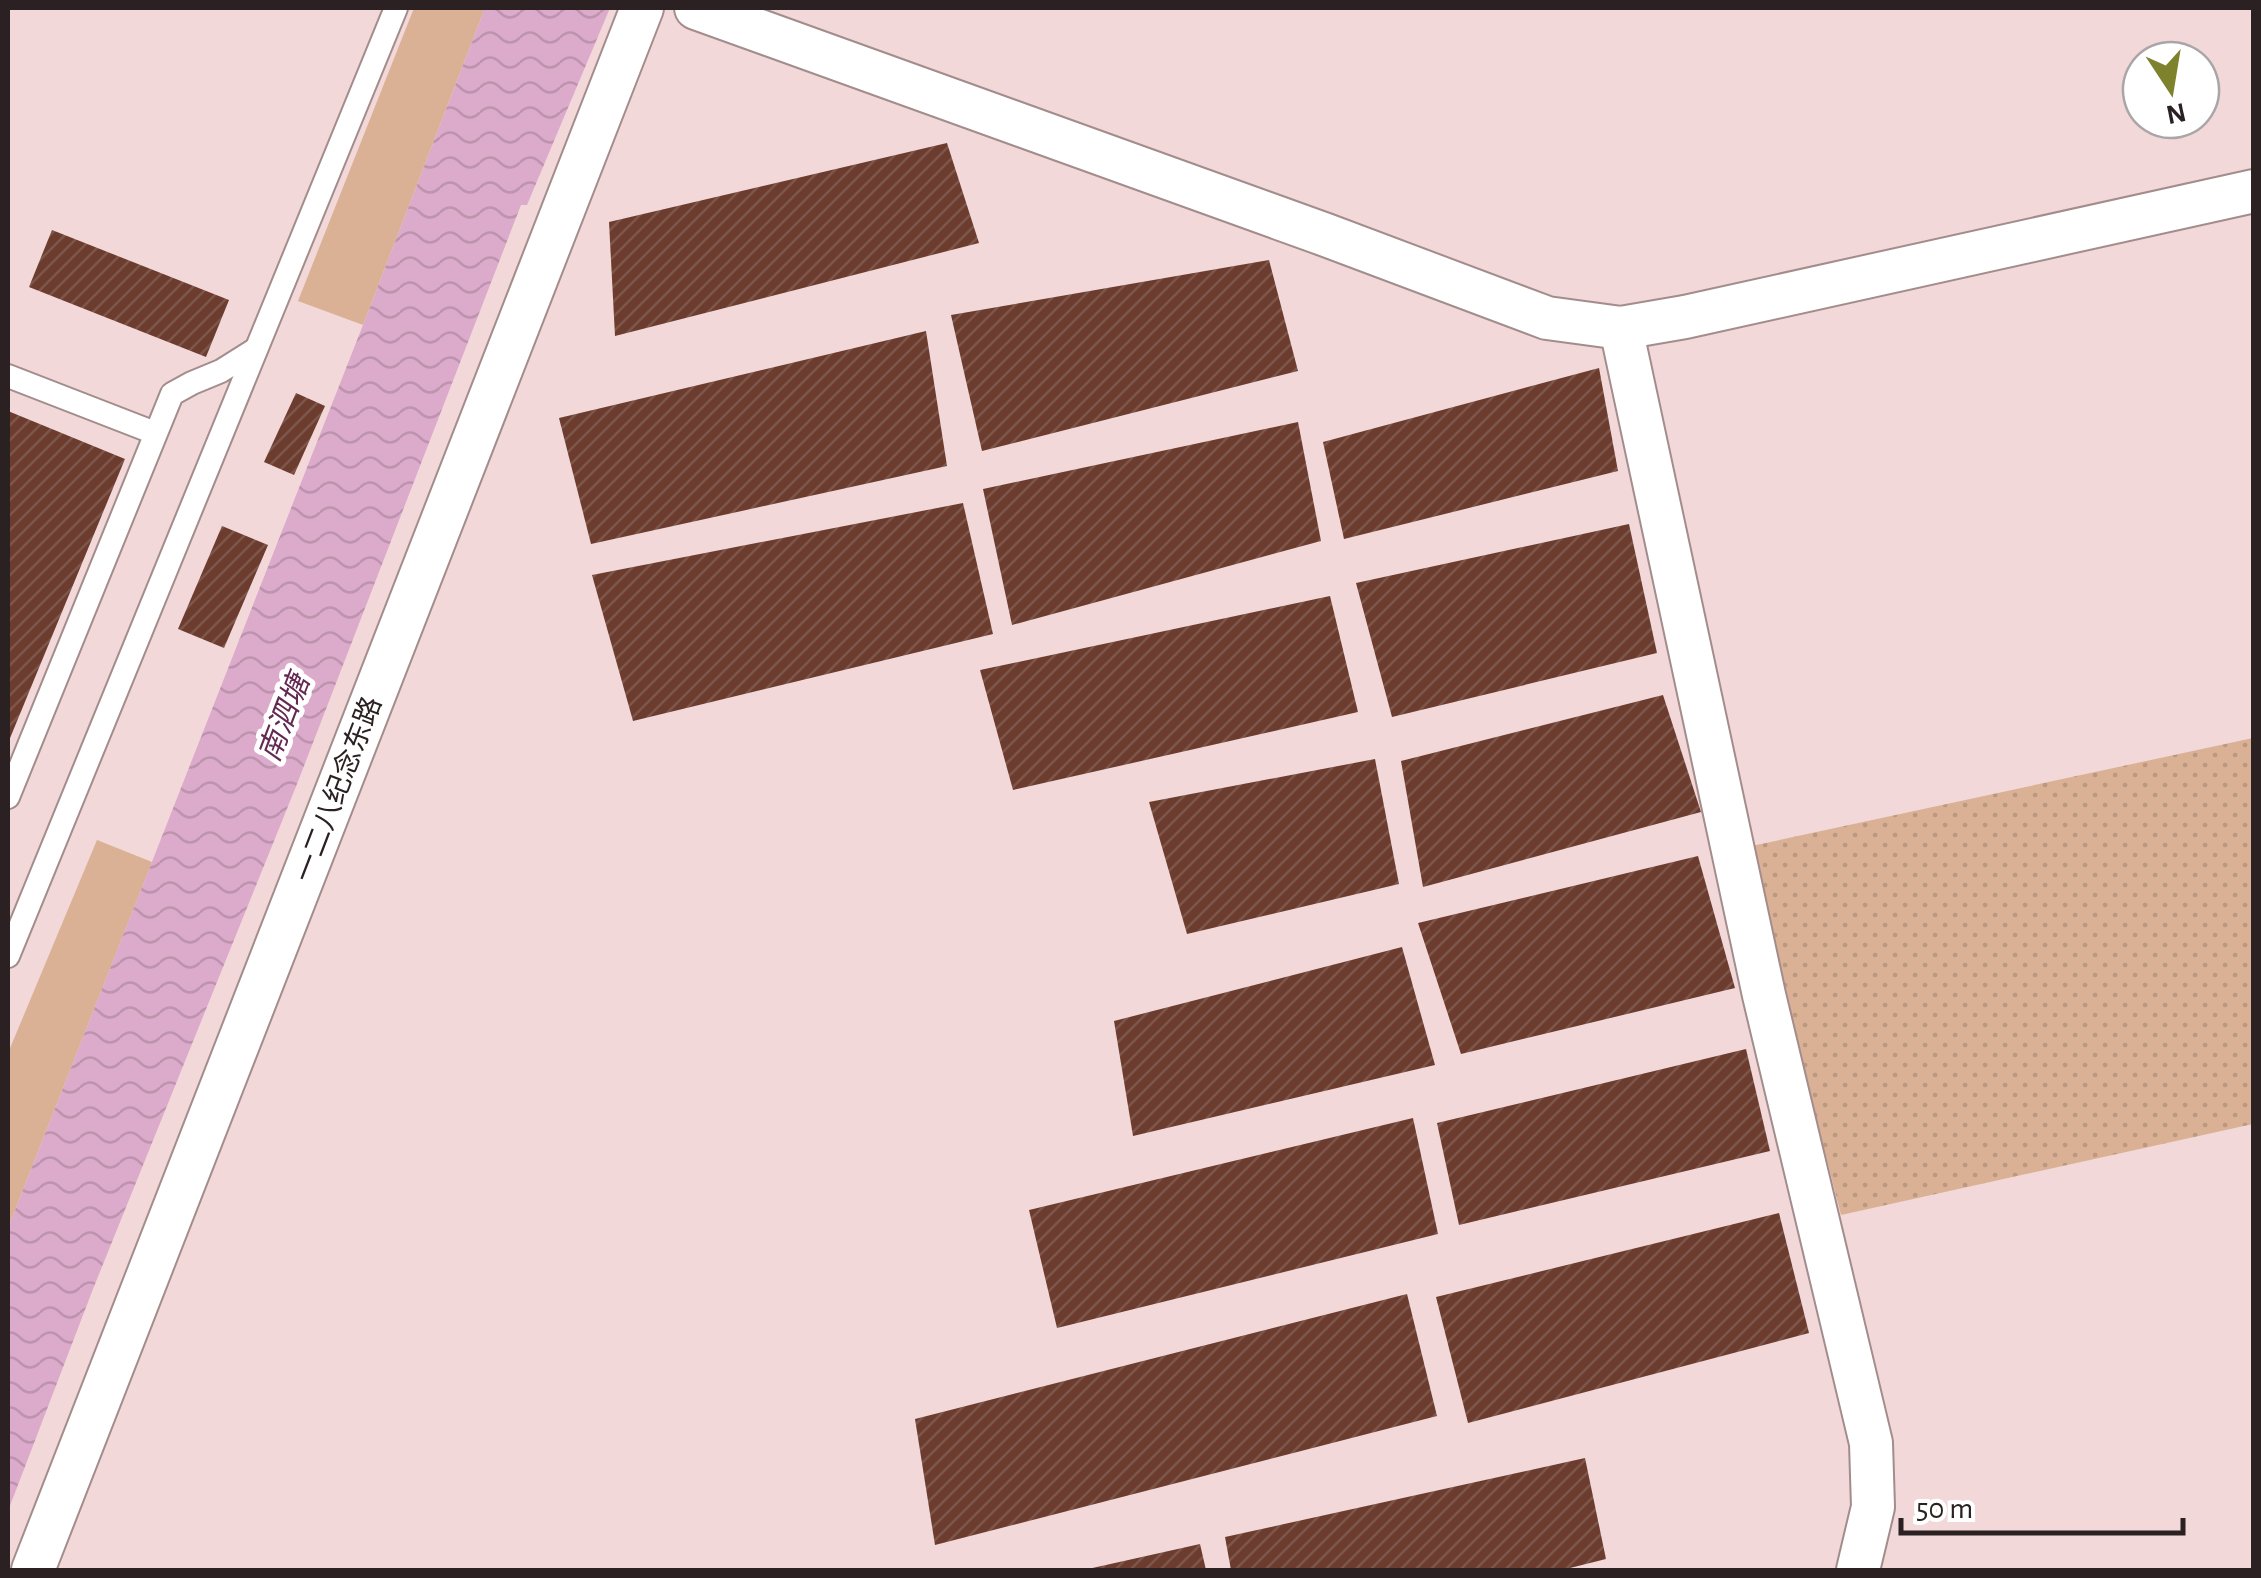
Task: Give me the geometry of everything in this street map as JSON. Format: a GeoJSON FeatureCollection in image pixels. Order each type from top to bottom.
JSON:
{"type":"FeatureCollection","features":[{"type":"Feature","properties":{"kind":"street","name":"一二八纪念东路"},"geometry":{"type":"LineString","coordinates":[[34,1570],[642,8]]}},
{"type":"Feature","properties":{"kind":"street"},"geometry":{"type":"LineString","coordinates":[[696,8],[1546,318],[1621,328],[2254,192]]}},
{"type":"Feature","properties":{"kind":"street"},"geometry":{"type":"LineString","coordinates":[[1621,328],[1764,995],[1871,1443],[1873,1507],[1858,1570]]}},
{"type":"Feature","properties":{"kind":"lane"},"geometry":{"type":"LineString","coordinates":[[8,956],[396,8]]}},
{"type":"Feature","properties":{"kind":"lane"},"geometry":{"type":"LineString","coordinates":[[8,796],[172,394],[222,372],[256,350]]}},
{"type":"Feature","properties":{"kind":"lane"},"geometry":{"type":"LineString","coordinates":[[8,376],[155,434]]}},
{"type":"Feature","properties":{"kind":"shaded area"},"geometry":{"type":"Polygon","coordinates":[[[414,8],[485,8],[363,325],[298,301],[414,8]]]}},
{"type":"Feature","properties":{"kind":"shaded area"},"geometry":{"type":"Polygon","coordinates":[[[2253,738],[2253,1124],[1841,1215],[1747,847],[2253,738]]]}},
{"type":"Feature","properties":{"kind":"shaded area"},"geometry":{"type":"Polygon","coordinates":[[[97,840],[152,862],[8,1228],[8,1053],[97,840]]]}},
{"type":"Feature","properties":{"kind":"water","name":"南泗塘"},"geometry":{"type":"Polygon","coordinates":[[[485,8],[610,8],[527,205],[521,205],[297,784],[93,1289],[8,1511],[8,1228],[485,8]]]}},
{"type":"Feature","properties":{"kind":"building"},"geometry":{"type":"Polygon","coordinates":[[[947,143],[979,243],[615,336],[609,222],[947,143]]]}},
{"type":"Feature","properties":{"kind":"building"},"geometry":{"type":"Polygon","coordinates":[[[52,230],[229,300],[206,357],[29,287],[52,230]]]}},
{"type":"Feature","properties":{"kind":"building"},"geometry":{"type":"Polygon","coordinates":[[[1269,260],[1298,371],[982,451],[951,315],[1269,260]]]}},
{"type":"Feature","properties":{"kind":"building"},"geometry":{"type":"Polygon","coordinates":[[[926,331],[947,466],[591,544],[559,418],[926,331]]]}},
{"type":"Feature","properties":{"kind":"building"},"geometry":{"type":"Polygon","coordinates":[[[1599,368],[1618,471],[1344,539],[1323,442],[1599,368]]]}},
{"type":"Feature","properties":{"kind":"building"},"geometry":{"type":"Polygon","coordinates":[[[296,393],[325,406],[294,475],[264,462],[296,393]]]}},
{"type":"Feature","properties":{"kind":"building"},"geometry":{"type":"Polygon","coordinates":[[[8,411],[125,459],[8,743],[8,411]]]}},
{"type":"Feature","properties":{"kind":"building"},"geometry":{"type":"Polygon","coordinates":[[[1298,422],[1321,541],[1012,625],[983,489],[1298,422]]]}},
{"type":"Feature","properties":{"kind":"building"},"geometry":{"type":"Polygon","coordinates":[[[963,503],[993,634],[633,721],[592,575],[963,503]]]}},
{"type":"Feature","properties":{"kind":"building"},"geometry":{"type":"Polygon","coordinates":[[[1629,524],[1657,653],[1392,717],[1356,583],[1629,524]]]}},
{"type":"Feature","properties":{"kind":"building"},"geometry":{"type":"Polygon","coordinates":[[[222,526],[268,545],[224,648],[178,629],[222,526]]]}},
{"type":"Feature","properties":{"kind":"building"},"geometry":{"type":"Polygon","coordinates":[[[1330,596],[1358,712],[1013,790],[980,670],[1330,596]]]}},
{"type":"Feature","properties":{"kind":"building"},"geometry":{"type":"Polygon","coordinates":[[[1663,695],[1701,812],[1423,887],[1401,761],[1663,695]]]}},
{"type":"Feature","properties":{"kind":"building"},"geometry":{"type":"Polygon","coordinates":[[[1375,759],[1399,884],[1187,934],[1149,802],[1375,759]]]}},
{"type":"Feature","properties":{"kind":"building"},"geometry":{"type":"Polygon","coordinates":[[[1698,856],[1735,988],[1461,1054],[1418,923],[1698,856]]]}},
{"type":"Feature","properties":{"kind":"building"},"geometry":{"type":"Polygon","coordinates":[[[1402,947],[1435,1065],[1133,1136],[1114,1021],[1402,947]]]}},
{"type":"Feature","properties":{"kind":"building"},"geometry":{"type":"Polygon","coordinates":[[[1746,1049],[1770,1151],[1459,1225],[1437,1123],[1746,1049]]]}},
{"type":"Feature","properties":{"kind":"building"},"geometry":{"type":"Polygon","coordinates":[[[1413,1118],[1438,1234],[1057,1328],[1029,1210],[1413,1118]]]}},
{"type":"Feature","properties":{"kind":"building"},"geometry":{"type":"Polygon","coordinates":[[[1779,1213],[1809,1333],[1468,1423],[1436,1297],[1779,1213]]]}},
{"type":"Feature","properties":{"kind":"building"},"geometry":{"type":"Polygon","coordinates":[[[1407,1294],[1437,1416],[935,1545],[915,1419],[1407,1294]]]}},
{"type":"Feature","properties":{"kind":"building"},"geometry":{"type":"Polygon","coordinates":[[[1585,1458],[1606,1559],[1562,1570],[1231,1570],[1225,1537],[1585,1458]]]}},
{"type":"Feature","properties":{"kind":"building"},"geometry":{"type":"Polygon","coordinates":[[[1200,1544],[1206,1570],[1088,1570],[1088,1569],[1200,1544]]]}}]}
